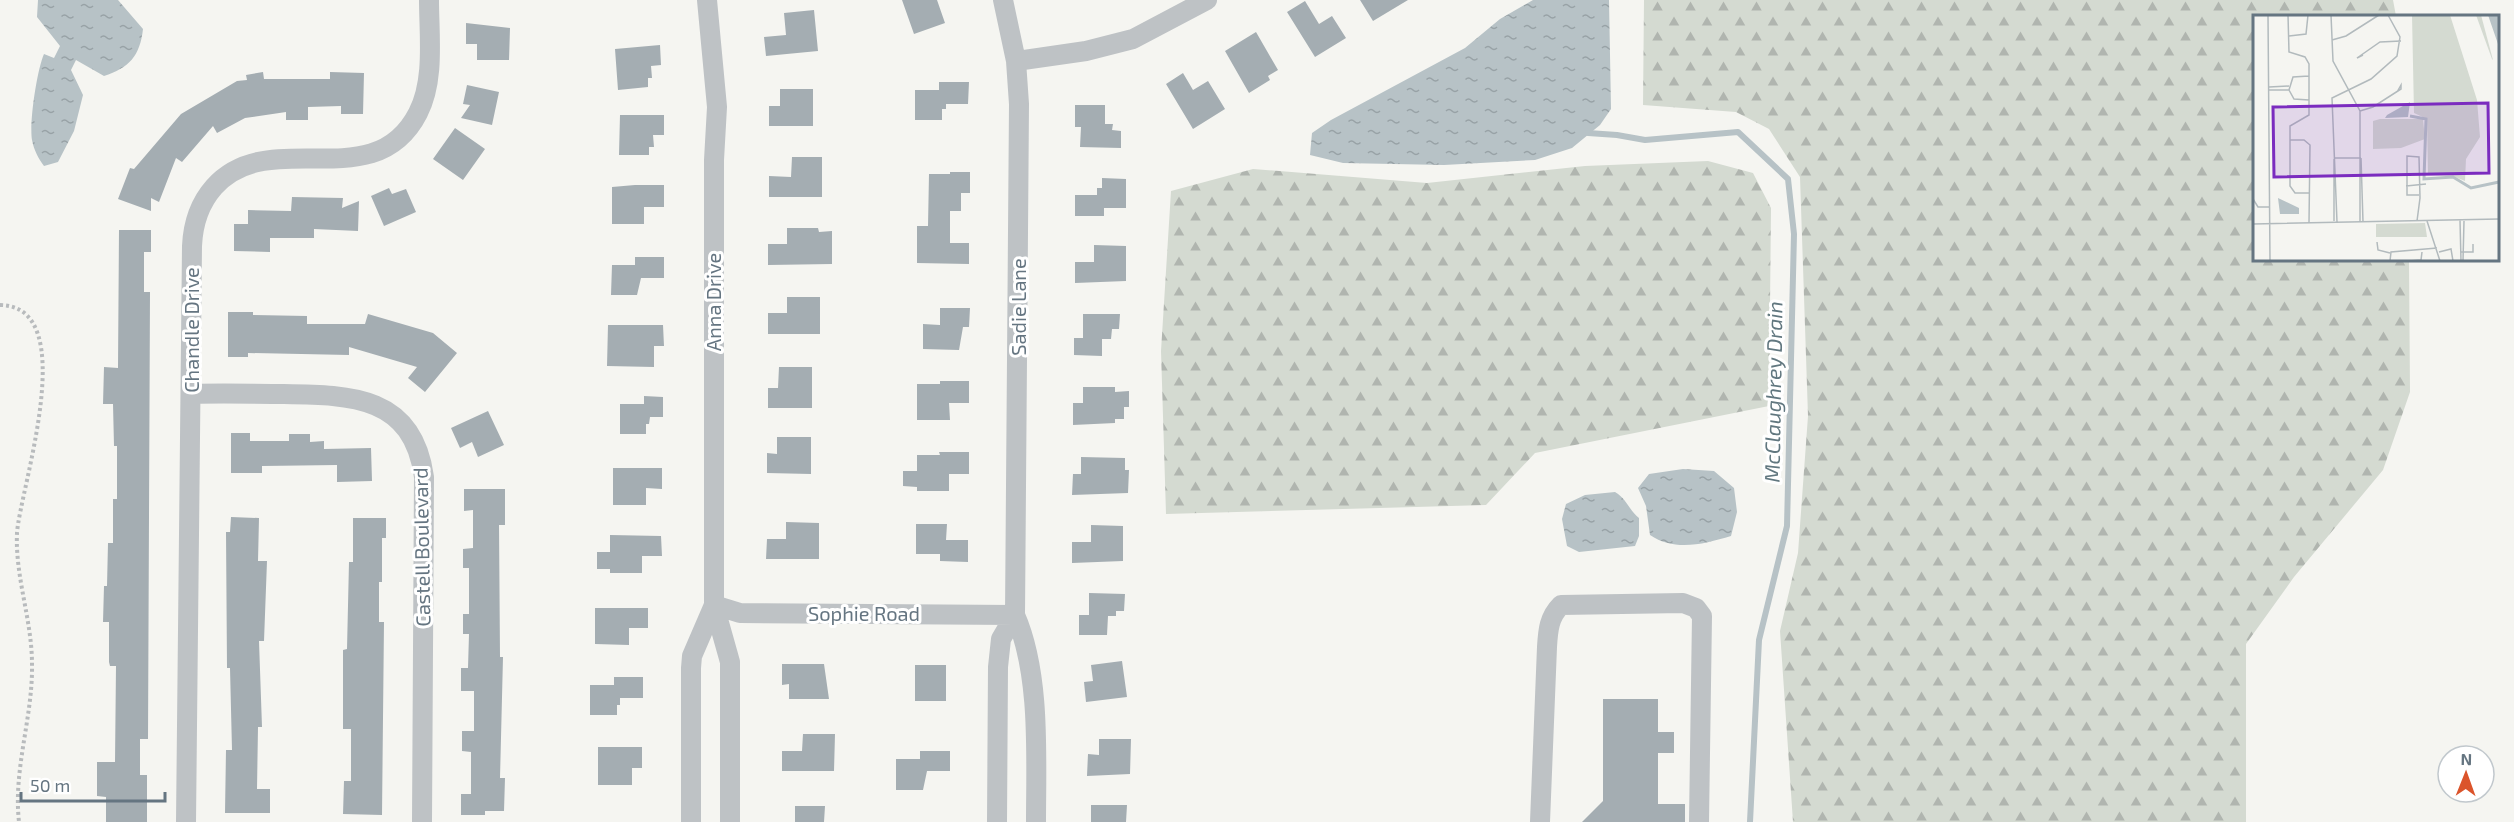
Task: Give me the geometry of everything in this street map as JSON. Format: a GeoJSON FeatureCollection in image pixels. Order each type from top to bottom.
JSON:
{"type":"FeatureCollection","features":[{"type":"Feature","properties":{"kind":"street","name":"Chandle Drive"},"geometry":{"type":"LineString","coordinates":[[186,822],[193,230],[202,204],[219,181],[254,162],[278,159],[355,158],[372,154],[399,138],[418,113],[427,85],[429,0]]}},
{"type":"Feature","properties":{"kind":"street","name":"Anna Drive"},"geometry":{"type":"LineString","coordinates":[[707,0],[717,107],[714,160],[714,605],[730,662],[729,822]]}},
{"type":"Feature","properties":{"kind":"street","name":"Sadie Lane"},"geometry":{"type":"LineString","coordinates":[[1003,0],[1016,62],[1019,104],[1020,311],[1015,615],[1026,639],[1036,737],[1036,822]]}},
{"type":"Feature","properties":{"kind":"street"},"geometry":{"type":"LineString","coordinates":[[1016,62],[1086,51],[1123,42],[1155,29],[1207,0]]}},
{"type":"Feature","properties":{"kind":"street","name":"Castell Boulevard"},"geometry":{"type":"LineString","coordinates":[[192,394],[354,397],[390,413],[408,429],[417,443],[424,477],[422,822]]}},
{"type":"Feature","properties":{"kind":"street"},"geometry":{"type":"LineString","coordinates":[[1540,822],[1547,647],[1549,623],[1554,612],[1561,605],[1683,603],[1696,608],[1702,616],[1699,822]]}},
{"type":"Feature","properties":{"kind":"street","name":"Anna Drive"},"geometry":{"type":"LineString","coordinates":[[691,822],[692,656],[714,605]]}},
{"type":"Feature","properties":{"kind":"street","name":"Sophie Road"},"geometry":{"type":"LineString","coordinates":[[714,605],[740,613],[1015,615]]}},
{"type":"Feature","properties":{"kind":"street","name":"Sadie Lane"},"geometry":{"type":"LineString","coordinates":[[997,822],[998,667],[1001,639],[1015,615]]}},
{"type":"Feature","properties":{"kind":"path"},"geometry":{"type":"LineString","coordinates":[[0,305],[15,306],[25,312],[36,327],[43,376],[41,410],[19,513],[17,536],[32,664],[20,766],[19,822]]}},
{"type":"Feature","properties":{"kind":"green space"},"geometry":{"type":"Polygon","coordinates":[[[1644,0],[2393,0],[2396,15],[2253,15],[2253,261],[2409,261],[2410,392],[2383,470],[2294,577],[2246,644],[2246,822],[1793,822],[1780,631],[1798,553],[1808,416],[1800,177],[1769,129],[1736,112],[1643,105],[1644,0]]]}},
{"type":"Feature","properties":{"kind":"green space"},"geometry":{"type":"Polygon","coordinates":[[[1708,161],[1753,173],[1771,208],[1769,406],[1535,453],[1486,505],[1166,514],[1161,351],[1171,191],[1253,169],[1427,183],[1585,166],[1708,161]]]}},
{"type":"Feature","properties":{"kind":"water"},"geometry":{"type":"Polygon","coordinates":[[[38,0],[118,0],[143,29],[139,47],[132,60],[113,73],[104,76],[76,60],[71,70],[83,95],[74,131],[58,162],[44,166],[36,154],[32,140],[34,97],[44,54],[54,58],[60,46],[37,17],[38,0]]]}},
{"type":"Feature","properties":{"kind":"water"},"geometry":{"type":"Polygon","coordinates":[[[1533,0],[1609,0],[1611,109],[1600,125],[1572,148],[1535,160],[1444,165],[1343,163],[1310,155],[1312,133],[1331,120],[1465,48],[1500,19],[1533,0]]]}},
{"type":"Feature","properties":{"kind":"water"},"geometry":{"type":"Polygon","coordinates":[[[1683,469],[1714,471],[1734,488],[1737,512],[1731,536],[1700,544],[1679,545],[1650,535],[1646,506],[1638,488],[1649,474],[1683,469]]]}},
{"type":"Feature","properties":{"kind":"water"},"geometry":{"type":"Polygon","coordinates":[[[1615,492],[1639,518],[1639,536],[1635,546],[1579,552],[1567,546],[1562,519],[1566,504],[1585,495],[1615,492]]]}},
{"type":"Feature","properties":{"kind":"building"},"geometry":{"type":"Polygon","coordinates":[[[902,0],[937,0],[945,23],[914,34],[902,0]]]}},
{"type":"Feature","properties":{"kind":"building"},"geometry":{"type":"Polygon","coordinates":[[[1360,0],[1408,0],[1373,21],[1360,0]]]}},
{"type":"Feature","properties":{"kind":"building"},"geometry":{"type":"Polygon","coordinates":[[[1305,1],[1319,24],[1332,16],[1346,38],[1315,57],[1287,12],[1305,1]]]}},
{"type":"Feature","properties":{"kind":"building"},"geometry":{"type":"Polygon","coordinates":[[[814,10],[818,51],[766,56],[764,37],[786,35],[784,13],[814,10]]]}},
{"type":"Feature","properties":{"kind":"building"},"geometry":{"type":"Polygon","coordinates":[[[466,23],[510,28],[509,60],[477,60],[477,44],[466,44],[466,23]]]}},
{"type":"Feature","properties":{"kind":"building"},"geometry":{"type":"Polygon","coordinates":[[[1256,32],[1278,70],[1268,76],[1270,80],[1249,93],[1225,51],[1256,32]]]}},
{"type":"Feature","properties":{"kind":"building"},"geometry":{"type":"Polygon","coordinates":[[[660,45],[661,65],[651,66],[652,78],[648,78],[648,87],[618,90],[615,49],[660,45]]]}},
{"type":"Feature","properties":{"kind":"building"},"geometry":{"type":"Polygon","coordinates":[[[263,72],[264,79],[330,79],[330,72],[364,73],[363,114],[341,114],[341,106],[308,107],[308,120],[286,120],[286,112],[245,118],[217,133],[213,126],[182,162],[176,158],[159,202],[151,198],[151,211],[118,199],[130,168],[134,169],[181,114],[237,81],[247,80],[246,75],[263,72]]]}},
{"type":"Feature","properties":{"kind":"building"},"geometry":{"type":"Polygon","coordinates":[[[1183,73],[1193,90],[1208,81],[1225,109],[1193,129],[1166,84],[1183,73]]]}},
{"type":"Feature","properties":{"kind":"building"},"geometry":{"type":"Polygon","coordinates":[[[939,82],[969,82],[968,104],[946,104],[946,109],[942,109],[942,120],[915,120],[915,90],[939,90],[939,82]]]}},
{"type":"Feature","properties":{"kind":"building"},"geometry":{"type":"Polygon","coordinates":[[[467,85],[499,92],[492,125],[461,118],[470,105],[463,104],[467,85]]]}},
{"type":"Feature","properties":{"kind":"building"},"geometry":{"type":"Polygon","coordinates":[[[780,89],[813,89],[813,126],[769,126],[769,106],[780,106],[780,89]]]}},
{"type":"Feature","properties":{"kind":"building"},"geometry":{"type":"Polygon","coordinates":[[[1075,105],[1105,105],[1105,124],[1113,124],[1112,130],[1121,131],[1121,148],[1080,147],[1081,127],[1075,127],[1075,105]]]}},
{"type":"Feature","properties":{"kind":"building"},"geometry":{"type":"Polygon","coordinates":[[[620,115],[664,115],[664,135],[653,135],[654,147],[649,147],[649,155],[619,155],[620,115]]]}},
{"type":"Feature","properties":{"kind":"building"},"geometry":{"type":"Polygon","coordinates":[[[455,128],[485,149],[463,180],[433,159],[455,128]]]}},
{"type":"Feature","properties":{"kind":"building"},"geometry":{"type":"Polygon","coordinates":[[[792,157],[822,157],[822,197],[769,197],[769,176],[791,177],[792,157]]]}},
{"type":"Feature","properties":{"kind":"building"},"geometry":{"type":"Polygon","coordinates":[[[950,172],[970,172],[970,193],[961,193],[961,211],[950,211],[950,243],[969,243],[969,264],[917,263],[917,226],[928,226],[929,174],[950,174],[950,172]]]}},
{"type":"Feature","properties":{"kind":"building"},"geometry":{"type":"Polygon","coordinates":[[[1102,178],[1126,179],[1126,208],[1104,208],[1104,216],[1075,216],[1075,195],[1097,195],[1097,188],[1102,188],[1102,178]]]}},
{"type":"Feature","properties":{"kind":"building"},"geometry":{"type":"Polygon","coordinates":[[[664,185],[664,207],[644,207],[644,224],[612,224],[612,187],[664,185]]]}},
{"type":"Feature","properties":{"kind":"building"},"geometry":{"type":"Polygon","coordinates":[[[389,188],[392,194],[406,189],[416,212],[384,226],[371,196],[389,188]]]}},
{"type":"Feature","properties":{"kind":"building"},"geometry":{"type":"Polygon","coordinates":[[[292,197],[343,198],[342,208],[359,201],[358,231],[314,229],[314,238],[270,238],[270,252],[234,251],[234,224],[248,224],[248,210],[291,211],[292,197]]]}},
{"type":"Feature","properties":{"kind":"building"},"geometry":{"type":"Polygon","coordinates":[[[787,228],[818,228],[819,232],[832,231],[832,264],[768,265],[768,244],[787,244],[787,228]]]}},
{"type":"Feature","properties":{"kind":"building"},"geometry":{"type":"Polygon","coordinates":[[[119,230],[151,230],[151,252],[144,252],[144,292],[150,292],[148,739],[140,739],[140,775],[147,775],[147,822],[106,822],[106,797],[97,796],[97,762],[115,762],[116,666],[110,666],[109,662],[109,622],[103,622],[108,543],[113,543],[113,499],[117,499],[117,446],[114,446],[113,404],[103,404],[104,367],[118,368],[119,230]]]}},
{"type":"Feature","properties":{"kind":"building"},"geometry":{"type":"Polygon","coordinates":[[[1094,245],[1126,246],[1126,281],[1075,283],[1075,262],[1094,262],[1094,245]]]}},
{"type":"Feature","properties":{"kind":"building"},"geometry":{"type":"Polygon","coordinates":[[[635,257],[664,257],[664,278],[641,278],[637,295],[611,295],[612,265],[635,265],[635,257]]]}},
{"type":"Feature","properties":{"kind":"building"},"geometry":{"type":"Polygon","coordinates":[[[787,297],[820,297],[820,334],[768,334],[768,313],[787,313],[787,297]]]}},
{"type":"Feature","properties":{"kind":"building"},"geometry":{"type":"Polygon","coordinates":[[[940,308],[970,308],[969,327],[963,327],[959,350],[923,349],[923,324],[940,325],[940,308]]]}},
{"type":"Feature","properties":{"kind":"building"},"geometry":{"type":"Polygon","coordinates":[[[228,312],[307,316],[307,324],[365,324],[368,314],[433,333],[457,353],[425,392],[408,378],[417,367],[349,347],[349,355],[248,353],[248,357],[228,357],[228,312]]]}},
{"type":"Feature","properties":{"kind":"building"},"geometry":{"type":"Polygon","coordinates":[[[1083,314],[1120,314],[1119,329],[1112,329],[1111,339],[1102,339],[1102,356],[1074,355],[1074,338],[1083,338],[1083,314]]]}},
{"type":"Feature","properties":{"kind":"building"},"geometry":{"type":"Polygon","coordinates":[[[608,325],[663,325],[664,346],[654,346],[654,367],[607,366],[608,325]]]}},
{"type":"Feature","properties":{"kind":"building"},"geometry":{"type":"Polygon","coordinates":[[[779,367],[812,367],[812,408],[768,408],[768,388],[778,388],[779,367]]]}},
{"type":"Feature","properties":{"kind":"building"},"geometry":{"type":"Polygon","coordinates":[[[940,381],[969,381],[969,403],[949,403],[950,420],[917,420],[917,384],[940,384],[940,381]]]}},
{"type":"Feature","properties":{"kind":"building"},"geometry":{"type":"Polygon","coordinates":[[[1083,387],[1115,387],[1115,392],[1129,391],[1129,407],[1124,407],[1124,419],[1115,419],[1115,423],[1073,425],[1073,403],[1083,403],[1083,387]]]}},
{"type":"Feature","properties":{"kind":"building"},"geometry":{"type":"Polygon","coordinates":[[[644,396],[663,397],[663,417],[650,417],[649,424],[646,424],[646,434],[620,434],[620,404],[644,404],[644,396]]]}},
{"type":"Feature","properties":{"kind":"building"},"geometry":{"type":"Polygon","coordinates":[[[488,411],[504,445],[478,457],[472,442],[460,448],[451,428],[488,411]]]}},
{"type":"Feature","properties":{"kind":"building"},"geometry":{"type":"Polygon","coordinates":[[[231,433],[250,433],[250,441],[289,441],[289,434],[310,434],[310,442],[324,441],[324,449],[371,448],[372,481],[337,482],[337,465],[262,466],[262,473],[231,473],[231,433]]]}},
{"type":"Feature","properties":{"kind":"building"},"geometry":{"type":"Polygon","coordinates":[[[777,437],[811,437],[811,474],[767,473],[767,453],[777,454],[777,437]]]}},
{"type":"Feature","properties":{"kind":"building"},"geometry":{"type":"Polygon","coordinates":[[[939,452],[969,452],[969,474],[949,474],[949,491],[917,491],[917,487],[903,486],[903,471],[917,471],[917,455],[940,455],[939,452]]]}},
{"type":"Feature","properties":{"kind":"building"},"geometry":{"type":"Polygon","coordinates":[[[1081,457],[1125,458],[1125,470],[1129,470],[1128,493],[1072,495],[1073,474],[1081,474],[1081,457]]]}},
{"type":"Feature","properties":{"kind":"building"},"geometry":{"type":"Polygon","coordinates":[[[613,468],[662,468],[662,489],[646,488],[646,505],[613,505],[613,468]]]}},
{"type":"Feature","properties":{"kind":"building"},"geometry":{"type":"Polygon","coordinates":[[[464,489],[505,489],[505,525],[499,525],[500,657],[503,657],[500,778],[505,778],[504,811],[485,811],[485,815],[461,815],[461,794],[471,794],[471,752],[462,751],[462,731],[474,731],[474,691],[461,691],[461,668],[468,668],[469,634],[463,634],[463,614],[469,614],[469,568],[463,568],[463,549],[473,548],[473,510],[464,511],[464,489]]]}},
{"type":"Feature","properties":{"kind":"building"},"geometry":{"type":"Polygon","coordinates":[[[231,517],[259,518],[258,561],[267,561],[264,641],[259,641],[262,727],[258,727],[257,789],[270,789],[270,813],[225,813],[226,750],[232,750],[230,668],[227,668],[226,532],[230,532],[231,517]]]}},
{"type":"Feature","properties":{"kind":"building"},"geometry":{"type":"Polygon","coordinates":[[[353,518],[386,518],[386,538],[382,538],[382,582],[379,582],[379,622],[384,622],[382,815],[343,814],[344,781],[351,781],[351,729],[343,729],[343,650],[347,649],[349,562],[353,562],[353,518]]]}},
{"type":"Feature","properties":{"kind":"building"},"geometry":{"type":"Polygon","coordinates":[[[786,522],[819,523],[819,559],[766,559],[767,539],[786,539],[786,522]]]}},
{"type":"Feature","properties":{"kind":"building"},"geometry":{"type":"Polygon","coordinates":[[[916,524],[947,524],[946,540],[968,540],[968,562],[940,561],[940,554],[916,554],[916,524]]]}},
{"type":"Feature","properties":{"kind":"building"},"geometry":{"type":"Polygon","coordinates":[[[1091,525],[1123,526],[1123,561],[1072,563],[1072,542],[1091,542],[1091,525]]]}},
{"type":"Feature","properties":{"kind":"building"},"geometry":{"type":"Polygon","coordinates":[[[610,535],[661,536],[662,556],[642,556],[642,573],[610,573],[610,569],[597,569],[597,552],[610,552],[610,535]]]}},
{"type":"Feature","properties":{"kind":"building"},"geometry":{"type":"Polygon","coordinates":[[[1089,593],[1125,594],[1124,611],[1116,611],[1116,616],[1108,616],[1107,635],[1079,635],[1079,615],[1089,615],[1089,593]]]}},
{"type":"Feature","properties":{"kind":"building"},"geometry":{"type":"Polygon","coordinates":[[[595,608],[648,608],[648,628],[629,628],[629,645],[595,644],[595,608]]]}},
{"type":"Feature","properties":{"kind":"building"},"geometry":{"type":"Polygon","coordinates":[[[1122,661],[1127,697],[1086,702],[1084,682],[1093,681],[1091,665],[1122,661]]]}},
{"type":"Feature","properties":{"kind":"building"},"geometry":{"type":"Polygon","coordinates":[[[782,664],[824,664],[829,699],[789,699],[789,684],[782,685],[782,664]]]}},
{"type":"Feature","properties":{"kind":"building"},"geometry":{"type":"Polygon","coordinates":[[[915,665],[946,665],[946,701],[915,701],[915,665]]]}},
{"type":"Feature","properties":{"kind":"building"},"geometry":{"type":"Polygon","coordinates":[[[614,677],[643,677],[643,698],[620,698],[617,715],[590,715],[590,685],[614,685],[614,677]]]}},
{"type":"Feature","properties":{"kind":"building"},"geometry":{"type":"Polygon","coordinates":[[[1603,699],[1658,699],[1658,732],[1674,732],[1674,753],[1658,753],[1658,804],[1685,804],[1685,822],[1582,822],[1603,801],[1603,699]]]}},
{"type":"Feature","properties":{"kind":"building"},"geometry":{"type":"Polygon","coordinates":[[[803,734],[835,734],[834,771],[782,771],[782,751],[802,751],[803,734]]]}},
{"type":"Feature","properties":{"kind":"building"},"geometry":{"type":"Polygon","coordinates":[[[1099,739],[1131,739],[1130,774],[1087,776],[1088,754],[1099,755],[1099,739]]]}},
{"type":"Feature","properties":{"kind":"building"},"geometry":{"type":"Polygon","coordinates":[[[598,747],[642,747],[642,768],[632,768],[632,785],[598,785],[598,747]]]}},
{"type":"Feature","properties":{"kind":"building"},"geometry":{"type":"Polygon","coordinates":[[[920,751],[950,751],[950,771],[927,771],[923,790],[896,790],[896,759],[920,759],[920,751]]]}},
{"type":"Feature","properties":{"kind":"building"},"geometry":{"type":"Polygon","coordinates":[[[1091,805],[1127,805],[1126,822],[1091,822],[1091,805]]]}},
{"type":"Feature","properties":{"kind":"building"},"geometry":{"type":"Polygon","coordinates":[[[795,806],[825,806],[824,822],[795,822],[795,806]]]}},
{"type":"Feature","properties":{"kind":"waterway","name":"McClaughrey Drain"},"geometry":{"type":"LineString","coordinates":[[1588,133],[1645,140],[1738,132],[1788,179],[1794,234],[1787,526],[1759,640],[1750,822]]}}]}
